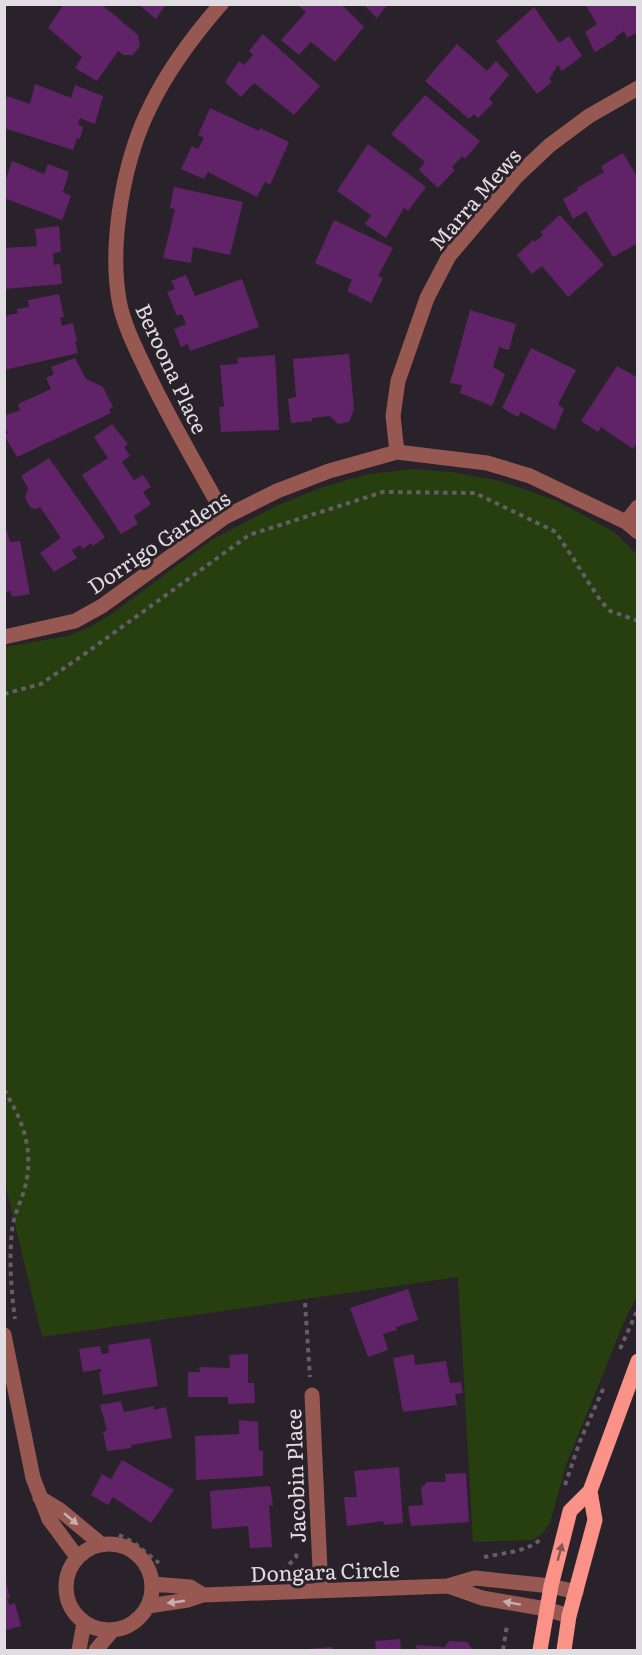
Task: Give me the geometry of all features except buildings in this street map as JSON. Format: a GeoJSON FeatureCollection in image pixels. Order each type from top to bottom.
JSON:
{"type":"FeatureCollection","features":[{"type":"Feature","properties":{"kind":"main road"},"geometry":{"type":"LineString","coordinates":[[540,1650],[551,1586],[570,1511],[590,1491],[638,1360]]}},
{"type":"Feature","properties":{"kind":"main road"},"geometry":{"type":"LineString","coordinates":[[564,1650],[569,1616],[595,1520],[590,1491]]}},
{"type":"Feature","properties":{"kind":"street","name":"Beroona Place"},"geometry":{"type":"LineString","coordinates":[[221,4],[173,66],[150,106],[133,152],[120,201],[115,251],[119,301],[134,346],[158,395],[225,516]]}},
{"type":"Feature","properties":{"kind":"street","name":"Marra Mews"},"geometry":{"type":"LineString","coordinates":[[397,452],[393,416],[398,381],[427,298],[449,256],[517,176],[550,145],[589,116],[638,88]]}},
{"type":"Feature","properties":{"kind":"street","name":"Dorrigo Gardens"},"geometry":{"type":"LineString","coordinates":[[4,637],[75,621],[102,606],[225,516],[277,491],[329,471],[397,452],[487,464],[530,476],[632,527]]}},
{"type":"Feature","properties":{"kind":"street"},"geometry":{"type":"LineString","coordinates":[[632,527],[638,507]]}},
{"type":"Feature","properties":{"kind":"street"},"geometry":{"type":"LineString","coordinates":[[11,1331],[9,1380],[33,1478],[50,1519],[76,1557]]}},
{"type":"Feature","properties":{"kind":"street","name":"Jacobin Place"},"geometry":{"type":"LineString","coordinates":[[312,1395],[321,1591]]}},
{"type":"Feature","properties":{"kind":"street"},"geometry":{"type":"LineString","coordinates":[[40,1498],[115,1543],[132,1549],[144,1561],[151,1573],[153,1584],[148,1606],[141,1618],[128,1627],[112,1631],[98,1629],[84,1623],[71,1609],[65,1591],[68,1573],[76,1557],[106,1538]]}},
{"type":"Feature","properties":{"kind":"street","name":"Dongara Circle"},"geometry":{"type":"LineString","coordinates":[[148,1606],[188,1600],[203,1595],[448,1587],[475,1578],[551,1586],[576,1592]]}},
{"type":"Feature","properties":{"kind":"street","name":"Dongara Circle"},"geometry":{"type":"LineString","coordinates":[[153,1584],[190,1587],[203,1595]]}},
{"type":"Feature","properties":{"kind":"street","name":"Dongara Circle"},"geometry":{"type":"LineString","coordinates":[[448,1587],[482,1598],[569,1616]]}},
{"type":"Feature","properties":{"kind":"street"},"geometry":{"type":"LineString","coordinates":[[79,1650],[84,1623]]}},
{"type":"Feature","properties":{"kind":"street"},"geometry":{"type":"LineString","coordinates":[[96,1650],[112,1631]]}},
{"type":"Feature","properties":{"kind":"path"},"geometry":{"type":"LineString","coordinates":[[4,694],[41,684],[249,535],[383,492],[475,493],[556,532],[600,600],[610,610],[638,621]]}},
{"type":"Feature","properties":{"kind":"path"},"geometry":{"type":"LineString","coordinates":[[4,1090],[25,1129],[28,1155],[28,1178],[12,1230],[11,1331]]}},
{"type":"Feature","properties":{"kind":"path"},"geometry":{"type":"LineString","coordinates":[[305,1303],[312,1395]]}},
{"type":"Feature","properties":{"kind":"path"},"geometry":{"type":"LineString","coordinates":[[619,1353],[638,1309]]}},
{"type":"Feature","properties":{"kind":"path"},"geometry":{"type":"LineString","coordinates":[[564,1491],[580,1441],[606,1383]]}},
{"type":"Feature","properties":{"kind":"path"},"geometry":{"type":"LineString","coordinates":[[479,1558],[537,1543],[547,1533]]}},
{"type":"Feature","properties":{"kind":"path"},"geometry":{"type":"LineString","coordinates":[[106,1538],[133,1542],[164,1565]]}},
{"type":"Feature","properties":{"kind":"path"},"geometry":{"type":"LineString","coordinates":[[278,1574],[296,1557],[297,1548],[318,1548]]}},
{"type":"Feature","properties":{"kind":"path"},"geometry":{"type":"LineString","coordinates":[[513,1551],[517,1562]]}},
{"type":"Feature","properties":{"kind":"path"},"geometry":{"type":"LineString","coordinates":[[503,1650],[507,1625]]}},
{"type":"Feature","properties":{"kind":"green space"},"geometry":{"type":"Polygon","coordinates":[[[412,469],[452,472],[501,481],[557,501],[614,532],[637,554],[637,1295],[566,1465],[550,1523],[542,1534],[532,1540],[473,1542],[458,1277],[42,1337],[4,1179],[5,647],[67,636],[90,627],[110,615],[213,539],[278,505],[320,488],[368,474],[412,469]]]}}]}
